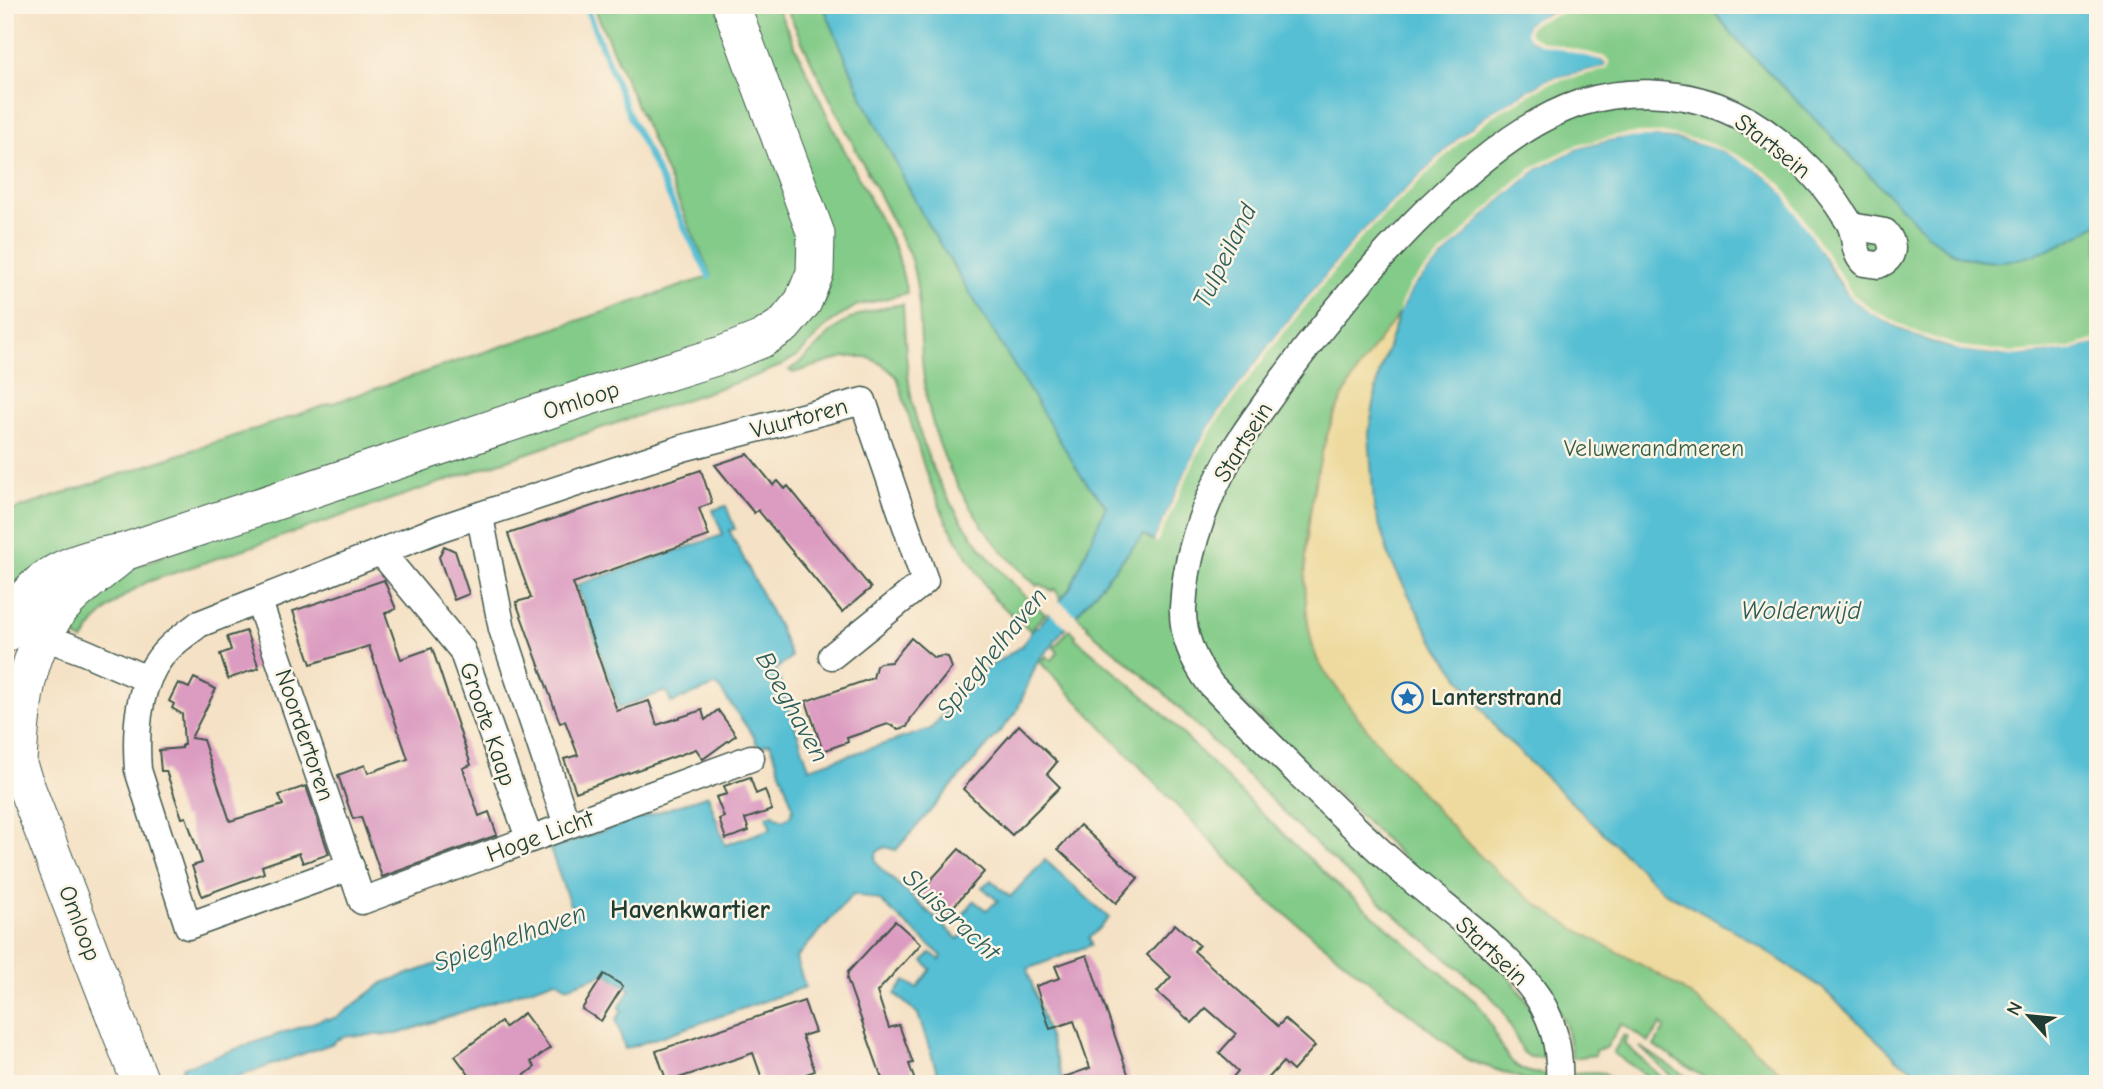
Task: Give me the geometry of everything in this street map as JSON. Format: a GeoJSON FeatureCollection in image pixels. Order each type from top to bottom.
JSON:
{"type":"FeatureCollection","features":[{"type":"Feature","properties":{"kind":"main road","name":"Omloop"},"geometry":{"type":"LineString","coordinates":[[6,628],[14,611],[29,594],[52,575],[89,558],[124,552],[587,397],[722,355],[762,339],[784,324],[803,302],[815,272],[816,234],[731,5]]}},
{"type":"Feature","properties":{"kind":"main road","name":"Omloop"},"geometry":{"type":"LineString","coordinates":[[124,552],[67,601],[43,636],[29,673],[12,747],[141,1081]]}},
{"type":"Feature","properties":{"kind":"street","name":"Startsein"},"geometry":{"type":"LineString","coordinates":[[1559,1084],[1560,1063],[1549,1019],[1533,990],[1516,968],[1395,865],[1333,807],[1211,685],[1200,670],[1186,638],[1183,610],[1188,571],[1202,520],[1223,470],[1237,445],[1293,365],[1355,289],[1420,219],[1463,178],[1503,145],[1556,113],[1579,103],[1628,93],[1677,95],[1720,107],[1755,126],[1790,153],[1825,188],[1851,226]]}},
{"type":"Feature","properties":{"kind":"street","name":"Vuurtoren"},"geometry":{"type":"LineString","coordinates":[[480,517],[683,448],[863,401],[925,580],[832,656]]}},
{"type":"Feature","properties":{"kind":"street"},"geometry":{"type":"LineString","coordinates":[[351,867],[188,926],[138,770],[136,746],[139,715],[147,679],[167,649],[199,624],[421,535],[480,517]]}},
{"type":"Feature","properties":{"kind":"street","name":"Groote Kaap"},"geometry":{"type":"LineString","coordinates":[[480,517],[502,629],[566,825]]}},
{"type":"Feature","properties":{"kind":"street","name":"Groote Kaap"},"geometry":{"type":"LineString","coordinates":[[381,552],[462,650],[528,838]]}},
{"type":"Feature","properties":{"kind":"street","name":"Noordertoren"},"geometry":{"type":"LineString","coordinates":[[259,602],[351,867]]}},
{"type":"Feature","properties":{"kind":"street"},"geometry":{"type":"LineString","coordinates":[[6,628],[43,636],[147,679]]}},
{"type":"Feature","properties":{"kind":"street","name":"Hoge Licht"},"geometry":{"type":"LineString","coordinates":[[351,867],[362,901],[751,758]]}},
{"type":"Feature","properties":{"kind":"green space"},"geometry":{"type":"Polygon","coordinates":[[[593,5],[717,5],[803,234],[795,291],[763,324],[5,606],[5,513],[711,276],[593,5]]]}},
{"type":"Feature","properties":{"kind":"green space"},"geometry":{"type":"Polygon","coordinates":[[[744,5],[776,5],[834,130],[897,252],[907,293],[856,306],[828,324],[799,355],[758,375],[147,582],[110,607],[95,622],[83,641],[72,635],[69,618],[103,579],[819,304],[744,5]]]}},
{"type":"Feature","properties":{"kind":"green space","name":"Veluwerandmeren"},"geometry":{"type":"Polygon","coordinates":[[[785,5],[2098,5],[2098,1084],[1715,1084],[1654,1046],[1665,1028],[1661,1024],[1649,1042],[1621,1024],[1606,1048],[1595,1050],[1595,1055],[1572,1058],[1566,1026],[1552,996],[1443,896],[1176,637],[1495,961],[1522,994],[1539,1028],[1544,1058],[1530,1057],[1523,1052],[1503,1011],[1488,993],[1321,849],[1162,691],[1087,628],[1076,615],[1139,540],[1075,466],[1106,506],[1071,587],[1061,599],[1055,589],[1052,591],[1040,584],[1037,586],[994,541],[976,516],[946,461],[927,401],[918,297],[909,254],[785,5]]]}},
{"type":"Feature","properties":{"kind":"green space"},"geometry":{"type":"Polygon","coordinates":[[[903,304],[911,394],[921,437],[947,496],[981,548],[1045,614],[1030,630],[994,599],[947,523],[925,470],[897,377],[882,364],[867,357],[845,357],[793,373],[789,370],[808,356],[842,323],[867,312],[903,304]]]}},
{"type":"Feature","properties":{"kind":"green space"},"geometry":{"type":"Polygon","coordinates":[[[1069,629],[1076,635],[1075,638],[1151,702],[1333,881],[1478,1004],[1510,1060],[1519,1068],[1545,1074],[1546,1084],[1538,1084],[1468,1060],[1265,898],[1038,660],[1040,657],[1044,660],[1046,656],[1052,660],[1058,652],[1054,648],[1069,629]]]}},
{"type":"Feature","properties":{"kind":"green space"},"geometry":{"type":"Polygon","coordinates":[[[1624,1035],[1627,1037],[1624,1043],[1669,1084],[1659,1084],[1613,1053],[1624,1035]]]}},
{"type":"Feature","properties":{"kind":"green space"},"geometry":{"type":"Polygon","coordinates":[[[1640,1047],[1698,1084],[1679,1084],[1640,1047]]]}},
{"type":"Feature","properties":{"kind":"green space"},"geometry":{"type":"Polygon","coordinates":[[[1574,1073],[1604,1073],[1615,1080],[1612,1084],[1574,1084],[1574,1073]]]}},
{"type":"Feature","properties":{"kind":"sand","name":"Lanterstrand"},"geometry":{"type":"Polygon","coordinates":[[[1399,314],[1379,375],[1369,433],[1390,559],[1432,639],[1499,732],[1663,891],[1744,936],[1821,987],[1898,1060],[1940,1084],[1797,1084],[1683,990],[1558,918],[1509,883],[1466,842],[1405,774],[1364,726],[1324,671],[1310,635],[1306,605],[1305,571],[1312,500],[1327,436],[1342,398],[1364,361],[1399,314]]]}},
{"type":"Feature","properties":{"kind":"water","name":"Tulpeiland"},"geometry":{"type":"Polygon","coordinates":[[[823,5],[1575,5],[1549,13],[1527,25],[1530,39],[1582,53],[1607,64],[1604,67],[1547,80],[1492,112],[1460,137],[1359,235],[1277,335],[1213,421],[1198,446],[1154,541],[1143,535],[1038,660],[1016,713],[896,850],[885,847],[877,852],[875,859],[878,866],[958,939],[972,925],[962,916],[974,901],[986,910],[998,901],[982,887],[991,880],[1010,897],[1045,860],[1109,918],[1089,938],[1091,945],[1027,969],[1064,1084],[941,1084],[918,1014],[895,994],[905,981],[917,988],[931,969],[923,961],[931,953],[940,960],[942,956],[879,900],[853,894],[796,958],[805,987],[625,1049],[616,1020],[622,1011],[619,1008],[630,989],[606,973],[567,987],[556,980],[398,1034],[346,1036],[334,1043],[217,1084],[143,1084],[184,1070],[183,1067],[326,1018],[329,1020],[339,1016],[383,983],[574,916],[550,849],[708,795],[725,845],[771,829],[766,816],[774,814],[783,820],[791,815],[793,807],[770,743],[758,747],[754,737],[717,685],[671,703],[666,691],[619,708],[577,585],[723,535],[713,510],[726,506],[735,529],[729,530],[791,657],[776,669],[809,768],[931,729],[975,676],[1022,646],[1034,627],[1038,627],[1071,587],[1106,506],[1082,477],[924,218],[864,101],[823,5]]]}},
{"type":"Feature","properties":{"kind":"water"},"geometry":{"type":"Polygon","coordinates":[[[1708,5],[2098,5],[2098,223],[2048,250],[2009,260],[1972,259],[1950,251],[1927,234],[1739,42],[1708,5]]]}},
{"type":"Feature","properties":{"kind":"water","name":"Wolderwijd"},"geometry":{"type":"Polygon","coordinates":[[[1640,136],[1695,143],[1748,163],[1778,186],[1788,199],[1846,292],[1867,310],[1911,334],[1937,344],[1990,354],[2044,353],[2098,343],[2098,1084],[1940,1084],[1898,1060],[1821,987],[1744,936],[1663,891],[1499,732],[1432,639],[1390,559],[1374,507],[1369,433],[1379,375],[1399,314],[1413,286],[1498,202],[1537,169],[1576,149],[1618,138],[1640,136]]]}},
{"type":"Feature","properties":{"kind":"pier"},"geometry":{"type":"Polygon","coordinates":[[[1578,5],[1576,8],[1536,22],[1529,32],[1543,41],[1606,57],[1610,63],[1607,69],[1548,84],[1494,115],[1463,139],[1362,237],[1280,337],[1216,423],[1201,447],[1157,543],[1154,541],[1198,446],[1213,421],[1277,335],[1359,235],[1460,137],[1492,112],[1547,80],[1604,67],[1604,61],[1541,44],[1530,39],[1526,33],[1527,25],[1534,19],[1578,5]]]}},
{"type":"Feature","properties":{"kind":"pier"},"geometry":{"type":"Polygon","coordinates":[[[1662,133],[1703,141],[1743,157],[1762,169],[1782,185],[1853,295],[1873,310],[1915,332],[1960,346],[2011,352],[2067,348],[2097,339],[2098,343],[2067,351],[2011,356],[1959,350],[1914,335],[1871,313],[1851,298],[1779,187],[1760,171],[1723,151],[1682,139],[1661,137],[1618,138],[1597,143],[1576,149],[1537,169],[1498,202],[1413,286],[1399,314],[1400,305],[1410,284],[1517,180],[1535,166],[1575,146],[1618,135],[1662,133]]]}},
{"type":"Feature","properties":{"kind":"pier"},"geometry":{"type":"Polygon","coordinates":[[[1057,599],[1079,618],[1069,629],[1047,611],[1057,599]]]}},
{"type":"Feature","properties":{"kind":"pier"},"geometry":{"type":"Polygon","coordinates":[[[177,1068],[183,1084],[167,1084],[163,1073],[177,1068]]]}},
{"type":"Feature","properties":{"kind":"building"},"geometry":{"type":"Polygon","coordinates":[[[748,454],[773,485],[778,481],[785,489],[788,486],[871,588],[842,612],[758,510],[754,513],[715,465],[748,454]]]}},
{"type":"Feature","properties":{"kind":"building"},"geometry":{"type":"Polygon","coordinates":[[[701,470],[712,503],[699,508],[709,536],[573,583],[617,711],[649,701],[657,725],[702,710],[705,720],[718,710],[736,735],[703,759],[696,749],[576,792],[564,759],[578,755],[565,721],[560,723],[516,602],[531,598],[508,534],[701,470]]]}},
{"type":"Feature","properties":{"kind":"building"},"geometry":{"type":"Polygon","coordinates":[[[444,546],[455,551],[469,594],[454,600],[439,557],[444,546]]]}},
{"type":"Feature","properties":{"kind":"building"},"geometry":{"type":"Polygon","coordinates":[[[384,580],[396,609],[385,613],[401,659],[432,648],[471,765],[463,768],[479,816],[489,812],[497,835],[382,877],[361,817],[353,819],[338,775],[365,765],[368,773],[408,759],[369,646],[311,664],[293,611],[384,580]]]}},
{"type":"Feature","properties":{"kind":"building"},"geometry":{"type":"Polygon","coordinates":[[[246,631],[259,668],[228,679],[220,654],[231,650],[227,637],[246,631]]]}},
{"type":"Feature","properties":{"kind":"building"},"geometry":{"type":"Polygon","coordinates":[[[911,638],[934,658],[948,657],[952,668],[911,718],[907,727],[898,729],[888,724],[847,738],[848,742],[823,751],[806,701],[873,678],[876,666],[891,662],[911,638]]]}},
{"type":"Feature","properties":{"kind":"building"},"geometry":{"type":"Polygon","coordinates":[[[194,678],[216,689],[191,738],[203,740],[230,821],[283,805],[279,795],[306,786],[329,854],[303,863],[299,853],[262,866],[264,873],[202,896],[192,866],[202,863],[186,817],[182,818],[166,771],[161,771],[159,750],[182,748],[184,745],[182,714],[172,708],[174,704],[169,701],[178,683],[189,688],[194,678]]]}},
{"type":"Feature","properties":{"kind":"building"},"geometry":{"type":"Polygon","coordinates":[[[1019,725],[1057,762],[1047,774],[1060,787],[1012,835],[963,789],[1019,725]]]}},
{"type":"Feature","properties":{"kind":"building"},"geometry":{"type":"Polygon","coordinates":[[[750,777],[756,794],[765,790],[772,810],[745,819],[749,831],[726,839],[719,819],[724,817],[716,797],[727,794],[724,786],[750,777]]]}},
{"type":"Feature","properties":{"kind":"building"},"geometry":{"type":"Polygon","coordinates":[[[1080,825],[1138,878],[1116,903],[1058,849],[1080,825]]]}},
{"type":"Feature","properties":{"kind":"building"},"geometry":{"type":"Polygon","coordinates":[[[959,849],[984,872],[944,917],[918,894],[959,849]]]}},
{"type":"Feature","properties":{"kind":"building"},"geometry":{"type":"Polygon","coordinates":[[[895,921],[921,944],[877,992],[889,1028],[899,1025],[913,1063],[909,1064],[916,1084],[884,1084],[847,979],[848,972],[895,921]]]}},
{"type":"Feature","properties":{"kind":"building"},"geometry":{"type":"Polygon","coordinates":[[[1175,924],[1199,945],[1194,951],[1278,1026],[1285,1019],[1315,1046],[1293,1071],[1283,1062],[1263,1084],[1227,1084],[1238,1071],[1219,1053],[1236,1034],[1206,1008],[1192,1023],[1157,992],[1171,977],[1147,955],[1175,924]]]}},
{"type":"Feature","properties":{"kind":"building"},"geometry":{"type":"Polygon","coordinates":[[[1087,955],[1131,1084],[1053,1084],[1053,1081],[1090,1068],[1074,1021],[1050,1029],[1036,986],[1060,978],[1055,966],[1087,955]]]}},
{"type":"Feature","properties":{"kind":"building"},"geometry":{"type":"Polygon","coordinates":[[[604,974],[623,986],[601,1021],[582,1009],[604,974]]]}},
{"type":"Feature","properties":{"kind":"building"},"geometry":{"type":"Polygon","coordinates":[[[804,1001],[815,1032],[802,1036],[815,1071],[777,1084],[764,1084],[753,1053],[667,1082],[656,1051],[804,1001]]]}},
{"type":"Feature","properties":{"kind":"building"},"geometry":{"type":"Polygon","coordinates":[[[524,1013],[550,1048],[531,1062],[535,1067],[513,1084],[476,1084],[455,1056],[501,1022],[505,1027],[524,1013]]]}},
{"type":"Feature","properties":{"kind":"waterway"},"geometry":{"type":"LineString","coordinates":[[585,5],[630,117],[709,277]]}},
{"type":"Feature","properties":{"kind":"place","name":"Lanterstrand"},"geometry":{"type":"Point","coordinates":[1408,697]}},
{"type":"Feature","properties":{"kind":"district","name":"Havenkwartier"},"geometry":{"type":"Point","coordinates":[690,910]}},
{"type":"Feature","properties":{"kind":"water label","name":"Spieghelhaven"},"geometry":{"type":"Point","coordinates":[992,653]}},
{"type":"Feature","properties":{"kind":"water label","name":"Boeghaven"},"geometry":{"type":"Point","coordinates":[792,707]}},
{"type":"Feature","properties":{"kind":"water label","name":"Sluisgracht"},"geometry":{"type":"Point","coordinates":[951,915]}},
{"type":"Feature","properties":{"kind":"water label","name":"Spieghelhaven"},"geometry":{"type":"Point","coordinates":[510,938]}}]}
